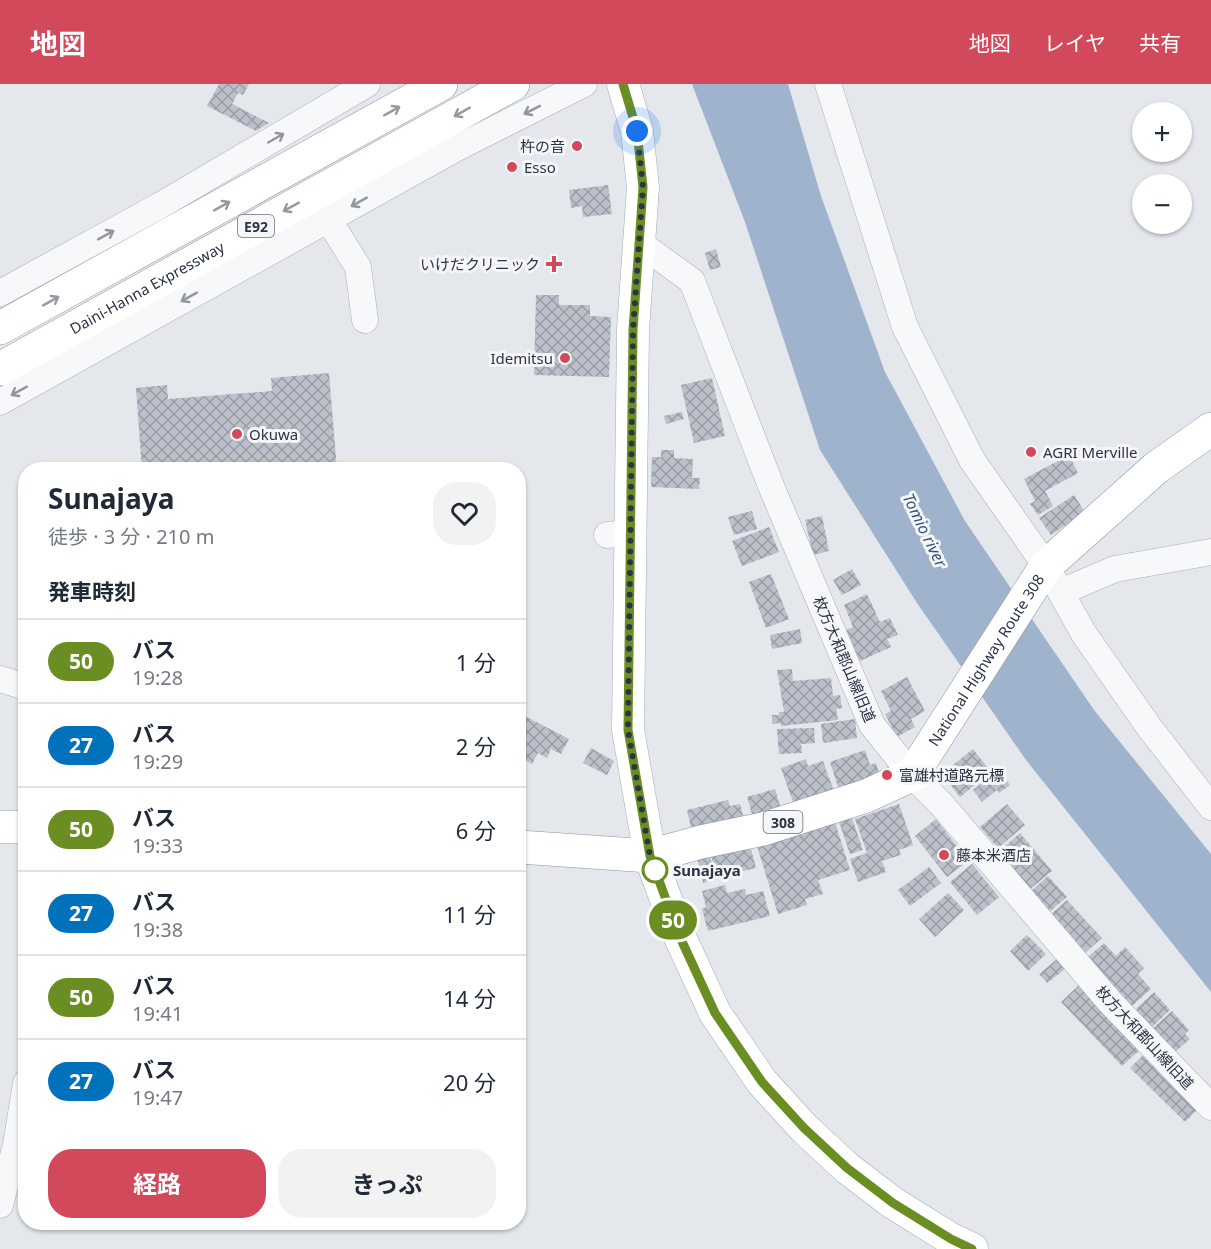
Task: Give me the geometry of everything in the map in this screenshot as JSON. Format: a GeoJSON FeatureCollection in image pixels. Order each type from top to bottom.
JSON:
{"type":"FeatureCollection","features":[{"type":"Feature","properties":{"kind":"highway","name":"E92"},"geometry":{"type":"LineString","coordinates":[[0,328],[441,84]]}},
{"type":"Feature","properties":{"kind":"highway","name":"Daini-Hanna Expressway"},"geometry":{"type":"LineString","coordinates":[[0,369],[513,84]]}},
{"type":"Feature","properties":{"kind":"highway","name":"National Highway Route 308"},"geometry":{"type":"LineString","coordinates":[[912,776],[960,701],[1054,579],[1156,468],[1211,429]]}},
{"type":"Feature","properties":{"kind":"highway","name":"308"},"geometry":{"type":"LineString","coordinates":[[526,847],[650,856],[701,842],[764,829],[866,796],[912,776]]}},
{"type":"Feature","properties":{"kind":"highway"},"geometry":{"type":"LineString","coordinates":[[0,827],[18,827]]}},
{"type":"Feature","properties":{"kind":"main road"},"geometry":{"type":"LineString","coordinates":[[623,84],[637,131],[643,187],[618,534],[628,730],[650,856],[679,935],[715,1013],[762,1082],[804,1128],[847,1168],[893,1203],[951,1239],[972,1249]]}},
{"type":"Feature","properties":{"kind":"street"},"geometry":{"type":"LineString","coordinates":[[0,293],[161,205],[367,84]]}},
{"type":"Feature","properties":{"kind":"street"},"geometry":{"type":"LineString","coordinates":[[0,402],[455,148],[584,84]]}},
{"type":"Feature","properties":{"kind":"street"},"geometry":{"type":"LineString","coordinates":[[828,84],[905,327],[972,460],[1054,579],[1084,634],[1149,727],[1211,807]]}},
{"type":"Feature","properties":{"kind":"street"},"geometry":{"type":"LineString","coordinates":[[328,219],[358,267],[365,320]]}},
{"type":"Feature","properties":{"kind":"street","name":"枚方大和郡山線旧道"},"geometry":{"type":"LineString","coordinates":[[638,242],[692,281],[771,486],[872,725],[912,776],[942,805],[1110,1002],[1211,1107]]}},
{"type":"Feature","properties":{"kind":"street"},"geometry":{"type":"LineString","coordinates":[[1054,579],[1211,552]]}},
{"type":"Feature","properties":{"kind":"street"},"geometry":{"type":"LineString","coordinates":[[0,679],[18,685]]}},
{"type":"Feature","properties":{"kind":"street"},"geometry":{"type":"LineString","coordinates":[[0,1205],[18,1133]]}},
{"type":"Feature","properties":{"kind":"water","name":"Tomio river"},"geometry":{"type":"Polygon","coordinates":[[[692,84],[788,84],[821,196],[885,372],[965,521],[1094,710],[1211,854],[1211,992],[1026,760],[917,603],[820,450],[745,222],[692,84]]]}},
{"type":"Feature","properties":{"kind":"building"},"geometry":{"type":"Polygon","coordinates":[[[219,84],[249,84],[243,95],[238,93],[232,104],[269,123],[256,131],[207,106],[219,84]]]}},
{"type":"Feature","properties":{"kind":"building"},"geometry":{"type":"Polygon","coordinates":[[[608,185],[612,214],[583,217],[582,206],[571,208],[569,190],[608,185]]]}},
{"type":"Feature","properties":{"kind":"building"},"geometry":{"type":"Polygon","coordinates":[[[716,249],[721,267],[710,270],[705,253],[716,249]]]}},
{"type":"Feature","properties":{"kind":"building"},"geometry":{"type":"Polygon","coordinates":[[[536,295],[559,295],[559,305],[590,305],[590,316],[611,317],[609,377],[534,375],[536,295]]]}},
{"type":"Feature","properties":{"kind":"building","name":"Okuwa"},"geometry":{"type":"Polygon","coordinates":[[[329,373],[336,462],[141,462],[136,388],[167,385],[168,399],[272,391],[271,378],[329,373]]]}},
{"type":"Feature","properties":{"kind":"building"},"geometry":{"type":"Polygon","coordinates":[[[712,378],[725,436],[694,443],[681,385],[712,378]]]}},
{"type":"Feature","properties":{"kind":"building"},"geometry":{"type":"Polygon","coordinates":[[[682,412],[684,419],[666,424],[664,416],[682,412]]]}},
{"type":"Feature","properties":{"kind":"building"},"geometry":{"type":"Polygon","coordinates":[[[661,450],[674,450],[674,458],[693,459],[692,478],[700,478],[699,489],[651,487],[652,457],[661,457],[661,450]]]}},
{"type":"Feature","properties":{"kind":"building"},"geometry":{"type":"Polygon","coordinates":[[[1069,455],[1078,473],[1045,491],[1053,506],[1038,515],[1030,504],[1035,501],[1024,479],[1069,455]]]}},
{"type":"Feature","properties":{"kind":"building"},"geometry":{"type":"Polygon","coordinates":[[[1074,495],[1085,512],[1051,535],[1039,518],[1074,495]]]}},
{"type":"Feature","properties":{"kind":"building"},"geometry":{"type":"Polygon","coordinates":[[[752,511],[757,529],[734,535],[728,517],[752,511]]]}},
{"type":"Feature","properties":{"kind":"building"},"geometry":{"type":"Polygon","coordinates":[[[822,516],[829,551],[813,555],[805,520],[822,516]]]}},
{"type":"Feature","properties":{"kind":"building"},"geometry":{"type":"Polygon","coordinates":[[[769,527],[779,552],[742,566],[732,541],[769,527]]]}},
{"type":"Feature","properties":{"kind":"building"},"geometry":{"type":"Polygon","coordinates":[[[852,569],[861,585],[842,595],[833,580],[852,569]]]}},
{"type":"Feature","properties":{"kind":"building"},"geometry":{"type":"Polygon","coordinates":[[[771,574],[789,619],[766,628],[749,582],[771,574]]]}},
{"type":"Feature","properties":{"kind":"building"},"geometry":{"type":"Polygon","coordinates":[[[867,594],[880,622],[890,618],[898,635],[887,639],[891,647],[860,661],[846,630],[853,627],[844,605],[867,594]]]}},
{"type":"Feature","properties":{"kind":"building"},"geometry":{"type":"Polygon","coordinates":[[[800,629],[802,643],[772,649],[770,635],[800,629]]]}},
{"type":"Feature","properties":{"kind":"building"},"geometry":{"type":"Polygon","coordinates":[[[792,669],[793,681],[831,678],[833,696],[840,695],[842,708],[836,709],[838,720],[781,726],[780,723],[772,724],[772,715],[784,712],[777,670],[792,669]]]}},
{"type":"Feature","properties":{"kind":"building"},"geometry":{"type":"Polygon","coordinates":[[[907,677],[925,711],[911,719],[915,727],[897,737],[885,714],[891,711],[881,691],[907,677]]]}},
{"type":"Feature","properties":{"kind":"building"},"geometry":{"type":"Polygon","coordinates":[[[526,717],[569,739],[561,754],[551,749],[547,758],[538,753],[532,764],[526,761],[526,717]]]}},
{"type":"Feature","properties":{"kind":"building"},"geometry":{"type":"Polygon","coordinates":[[[855,719],[857,738],[823,743],[821,724],[855,719]]]}},
{"type":"Feature","properties":{"kind":"building"},"geometry":{"type":"Polygon","coordinates":[[[814,728],[815,743],[801,744],[802,753],[779,754],[777,729],[814,728]]]}},
{"type":"Feature","properties":{"kind":"building"},"geometry":{"type":"Polygon","coordinates":[[[591,748],[614,761],[607,775],[583,763],[591,748]]]}},
{"type":"Feature","properties":{"kind":"building"},"geometry":{"type":"Polygon","coordinates":[[[973,749],[991,772],[960,797],[944,777],[955,767],[953,765],[973,749]]]}},
{"type":"Feature","properties":{"kind":"building"},"geometry":{"type":"Polygon","coordinates":[[[865,750],[870,765],[876,763],[881,780],[840,793],[830,762],[865,750]]]}},
{"type":"Feature","properties":{"kind":"building"},"geometry":{"type":"Polygon","coordinates":[[[806,759],[808,766],[823,761],[835,794],[795,808],[781,768],[806,759]]]}},
{"type":"Feature","properties":{"kind":"building"},"geometry":{"type":"Polygon","coordinates":[[[998,770],[1010,785],[999,793],[997,790],[982,802],[973,790],[998,770]]]}},
{"type":"Feature","properties":{"kind":"building"},"geometry":{"type":"Polygon","coordinates":[[[775,789],[782,813],[754,821],[747,797],[775,789]]]}},
{"type":"Feature","properties":{"kind":"building"},"geometry":{"type":"Polygon","coordinates":[[[728,800],[730,806],[740,804],[745,823],[693,836],[687,810],[728,800]]]}},
{"type":"Feature","properties":{"kind":"building"},"geometry":{"type":"Polygon","coordinates":[[[899,804],[913,845],[899,850],[901,855],[882,861],[886,872],[858,882],[850,859],[867,853],[855,819],[899,804]]]}},
{"type":"Feature","properties":{"kind":"building"},"geometry":{"type":"Polygon","coordinates":[[[1007,804],[1025,825],[998,848],[980,827],[1007,804]]]}},
{"type":"Feature","properties":{"kind":"building"},"geometry":{"type":"Polygon","coordinates":[[[852,818],[863,850],[850,854],[839,822],[852,818]]]}},
{"type":"Feature","properties":{"kind":"building"},"geometry":{"type":"Polygon","coordinates":[[[834,819],[850,870],[818,880],[823,894],[805,899],[807,905],[778,914],[756,843],[834,819]]]}},
{"type":"Feature","properties":{"kind":"building"},"geometry":{"type":"Polygon","coordinates":[[[936,819],[968,861],[947,877],[915,836],[936,819]]]}},
{"type":"Feature","properties":{"kind":"building"},"geometry":{"type":"Polygon","coordinates":[[[1020,833],[1052,871],[1029,890],[1000,856],[1007,850],[1004,847],[1020,833]]]}},
{"type":"Feature","properties":{"kind":"building"},"geometry":{"type":"Polygon","coordinates":[[[750,845],[756,868],[717,877],[711,855],[750,845]]]}},
{"type":"Feature","properties":{"kind":"building"},"geometry":{"type":"Polygon","coordinates":[[[710,855],[715,880],[703,883],[697,857],[710,855]]]}},
{"type":"Feature","properties":{"kind":"building"},"geometry":{"type":"Polygon","coordinates":[[[972,864],[999,897],[977,915],[950,882],[972,864]]]}},
{"type":"Feature","properties":{"kind":"building"},"geometry":{"type":"Polygon","coordinates":[[[929,867],[941,883],[910,906],[898,890],[929,867]]]}},
{"type":"Feature","properties":{"kind":"building"},"geometry":{"type":"Polygon","coordinates":[[[1048,876],[1067,897],[1048,913],[1030,892],[1048,876]]]}},
{"type":"Feature","properties":{"kind":"building"},"geometry":{"type":"Polygon","coordinates":[[[725,885],[727,893],[745,889],[746,895],[763,891],[770,916],[708,931],[702,909],[706,907],[702,891],[725,885]]]}},
{"type":"Feature","properties":{"kind":"building"},"geometry":{"type":"Polygon","coordinates":[[[948,893],[964,910],[935,937],[919,919],[948,893]]]}},
{"type":"Feature","properties":{"kind":"building"},"geometry":{"type":"Polygon","coordinates":[[[1067,900],[1102,938],[1084,954],[1050,915],[1067,900]]]}},
{"type":"Feature","properties":{"kind":"building"},"geometry":{"type":"Polygon","coordinates":[[[1027,935],[1046,954],[1028,971],[1010,951],[1027,935]]]}},
{"type":"Feature","properties":{"kind":"building"},"geometry":{"type":"Polygon","coordinates":[[[1104,943],[1116,956],[1125,947],[1144,968],[1138,974],[1151,989],[1132,1006],[1088,957],[1104,943]]]}},
{"type":"Feature","properties":{"kind":"building"},"geometry":{"type":"Polygon","coordinates":[[[1057,959],[1065,969],[1047,983],[1039,974],[1057,959]]]}},
{"type":"Feature","properties":{"kind":"building"},"geometry":{"type":"Polygon","coordinates":[[[1079,985],[1140,1050],[1122,1066],[1061,1002],[1079,985]]]}},
{"type":"Feature","properties":{"kind":"building"},"geometry":{"type":"Polygon","coordinates":[[[1154,992],[1170,1010],[1152,1027],[1136,1009],[1154,992]]]}},
{"type":"Feature","properties":{"kind":"building"},"geometry":{"type":"Polygon","coordinates":[[[1172,1011],[1189,1030],[1185,1034],[1190,1039],[1175,1052],[1153,1028],[1172,1011]]]}},
{"type":"Feature","properties":{"kind":"building"},"geometry":{"type":"Polygon","coordinates":[[[1144,1054],[1159,1069],[1157,1071],[1197,1110],[1185,1122],[1130,1068],[1144,1054]]]}},
{"type":"Feature","properties":{"kind":"bus line","name":"50"},"geometry":{"type":"LineString","coordinates":[[623,84],[637,131],[643,187],[633,330],[628,730],[650,856],[679,935],[715,1013],[762,1082],[804,1128],[847,1168],[893,1203],[951,1239],[972,1249]]}},
{"type":"Feature","properties":{"kind":"place","name":"杵の音"},"geometry":{"type":"Point","coordinates":[577,146]}},
{"type":"Feature","properties":{"kind":"place","name":"Esso"},"geometry":{"type":"Point","coordinates":[512,167]}},
{"type":"Feature","properties":{"kind":"place","name":"いけだクリニック"},"geometry":{"type":"Point","coordinates":[554,264]}},
{"type":"Feature","properties":{"kind":"place","name":"Idemitsu"},"geometry":{"type":"Point","coordinates":[565,358]}},
{"type":"Feature","properties":{"kind":"place","name":"Okuwa"},"geometry":{"type":"Point","coordinates":[237,434]}},
{"type":"Feature","properties":{"kind":"place","name":"AGRI Merville"},"geometry":{"type":"Point","coordinates":[1031,452]}},
{"type":"Feature","properties":{"kind":"place","name":"富雄村道路元標"},"geometry":{"type":"Point","coordinates":[887,775]}},
{"type":"Feature","properties":{"kind":"place","name":"藤本米酒店"},"geometry":{"type":"Point","coordinates":[944,855]}},
{"type":"Feature","properties":{"kind":"place","name":"Sunajaya"},"geometry":{"type":"Point","coordinates":[655,870]}},
{"type":"Feature","properties":{"kind":"route"},"geometry":{"type":"LineString","coordinates":[[637,131],[643,187],[633,330],[628,730],[650,856],[657,876],[655,870]]}}]}
